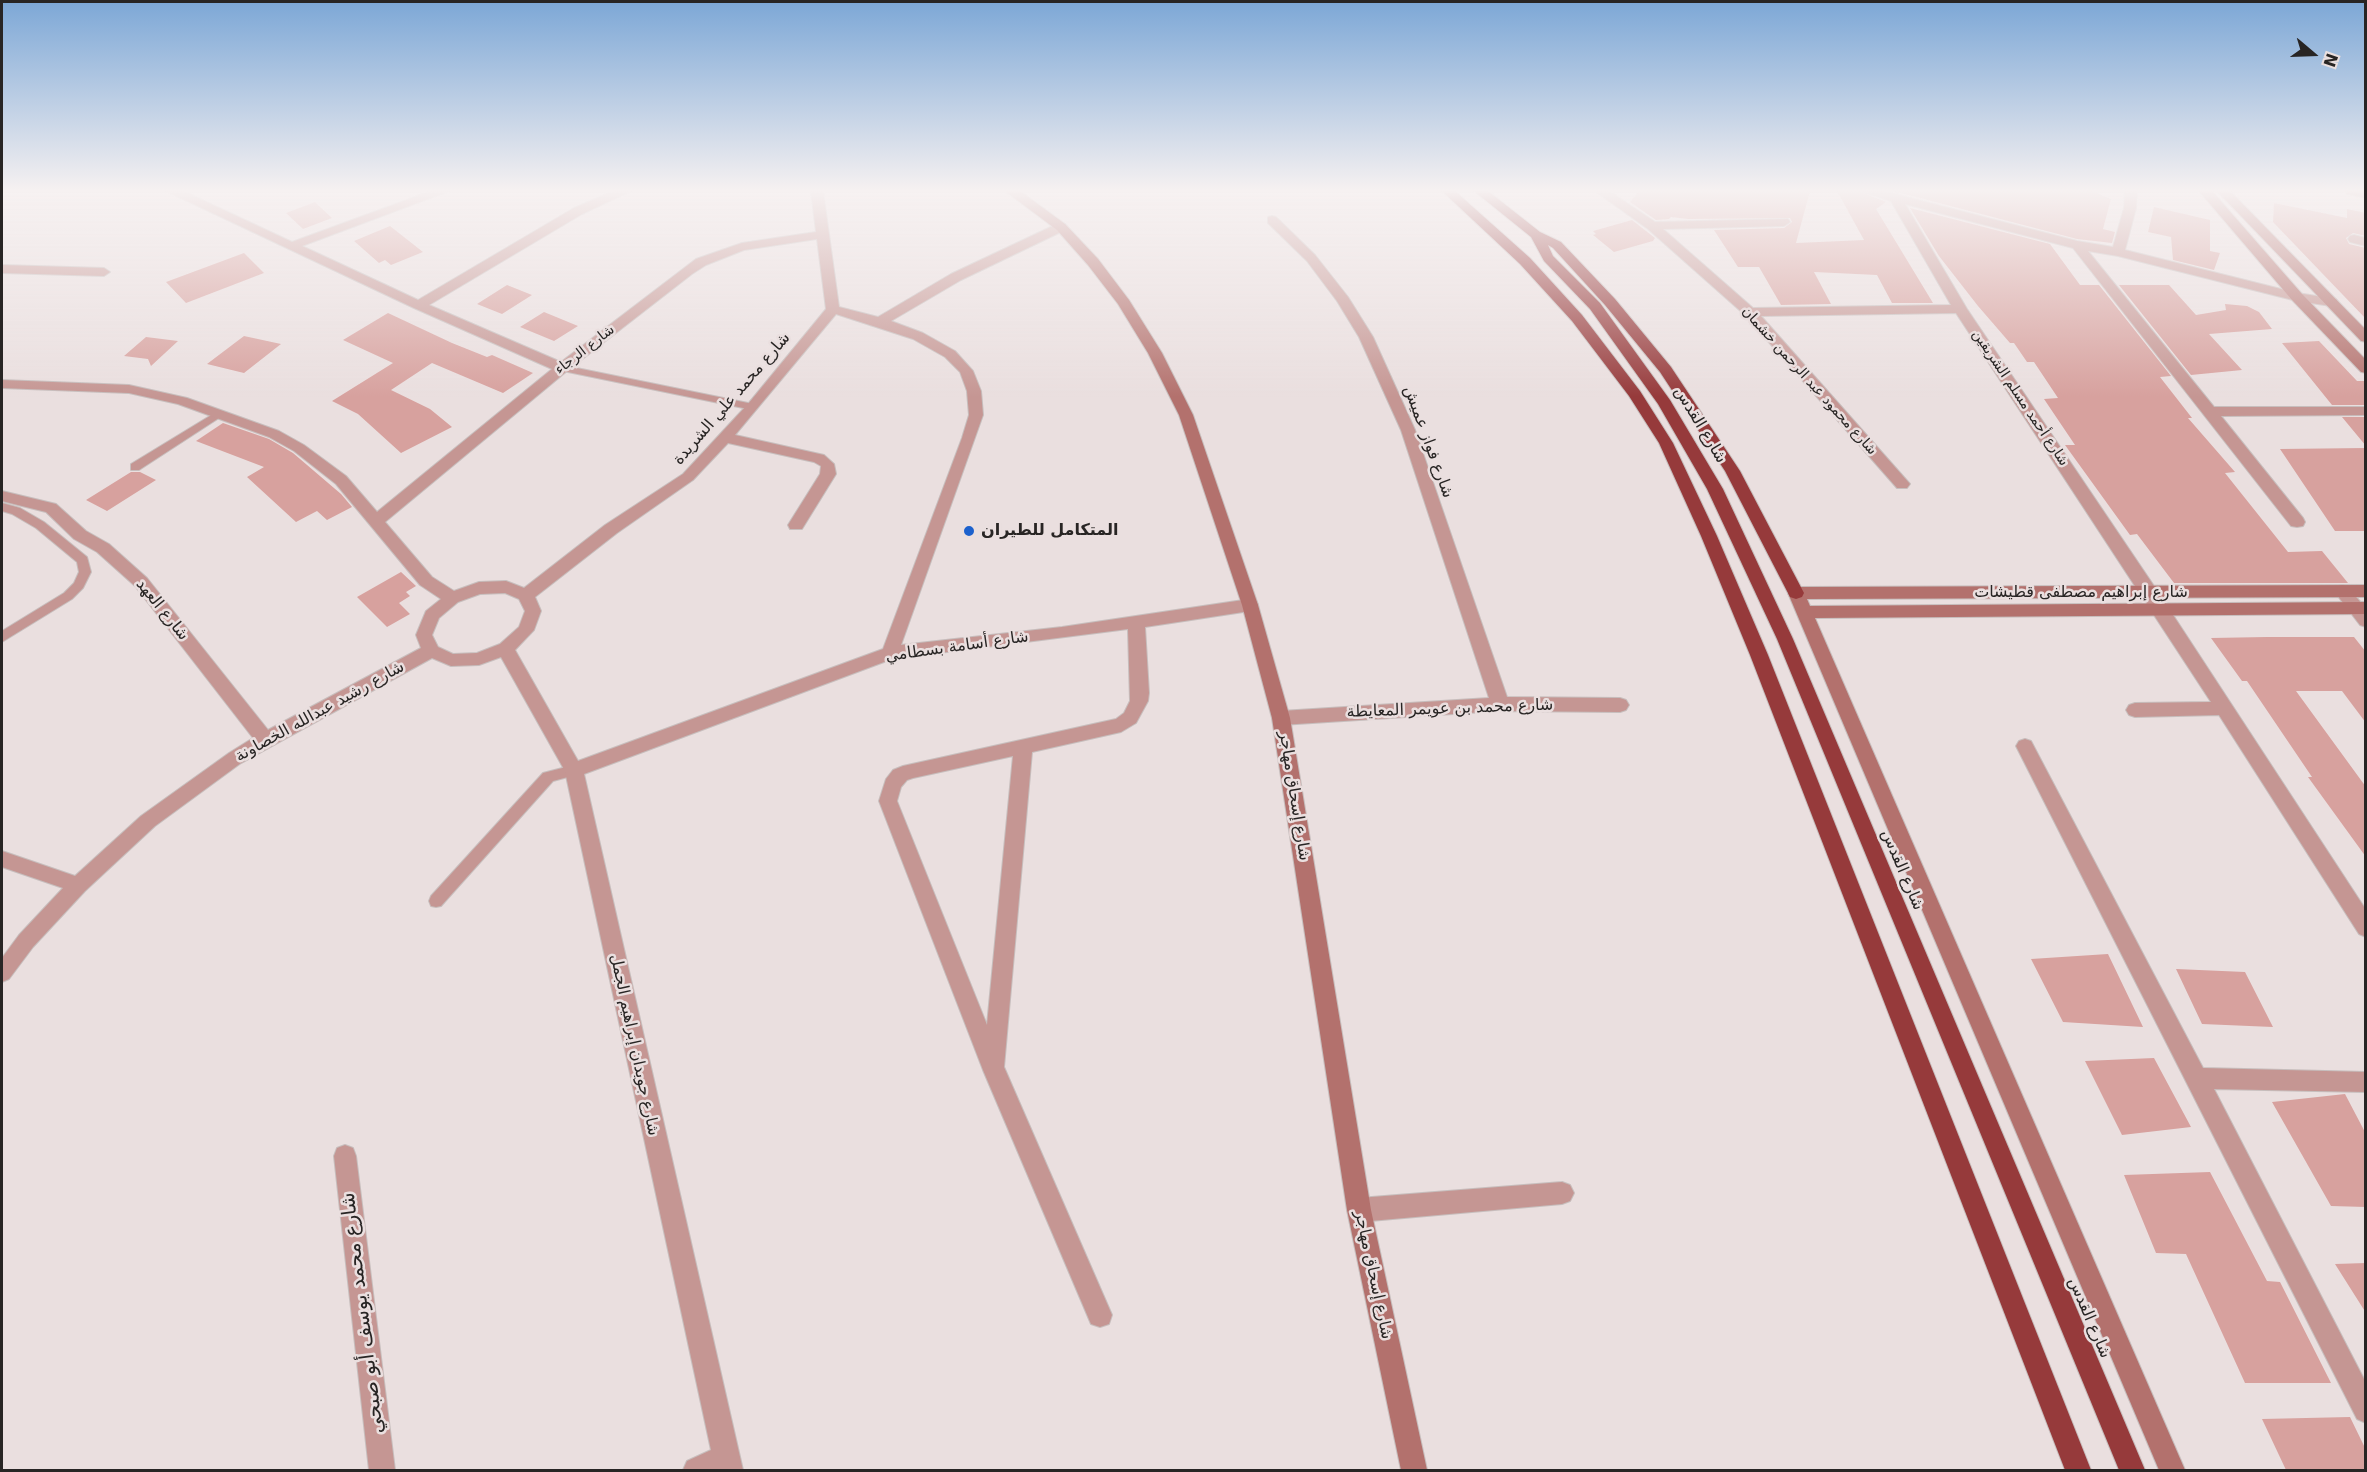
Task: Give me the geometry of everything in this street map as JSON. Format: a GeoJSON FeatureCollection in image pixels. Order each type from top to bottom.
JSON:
{"type":"FeatureCollection","features":[{"type":"Feature","properties":{"kind":"highway"},"geometry":{"type":"LineString","coordinates":[[1524,260],[1577,318],[1635,394],[1666,443],[1709,536],[1759,655],[2078,1470]]}},
{"type":"Feature","properties":{"kind":"highway","name":"شارع القدس"},"geometry":{"type":"LineString","coordinates":[[1550,260],[1595,306],[1665,403],[1689,440],[1746,553],[1789,650],[2132,1470]]}},
{"type":"Feature","properties":{"kind":"highway"},"geometry":{"type":"LineString","coordinates":[[1571,260],[1610,302],[1666,370],[1732,471],[1800,603]]}},
{"type":"Feature","properties":{"kind":"street"},"geometry":{"type":"LineString","coordinates":[[320,260],[419,306],[562,368]]}},
{"type":"Feature","properties":{"kind":"street"},"geometry":{"type":"LineString","coordinates":[[419,306],[497,260]]}},
{"type":"Feature","properties":{"kind":"street","name":"شارع الرجاء"},"geometry":{"type":"LineString","coordinates":[[375,522],[562,368],[700,262],[706,260]]}},
{"type":"Feature","properties":{"kind":"street"},"geometry":{"type":"LineString","coordinates":[[826,260],[833,309],[880,322],[918,336],[950,354],[966,371],[974,391],[976,415],[969,438],[890,653]]}},
{"type":"Feature","properties":{"kind":"street"},"geometry":{"type":"LineString","coordinates":[[880,322],[957,277],[994,260]]}},
{"type":"Feature","properties":{"kind":"street","name":"شارع إسحاق مهاجر"},"geometry":{"type":"LineString","coordinates":[[1090,260],[1124,303],[1155,353],[1186,415],[1250,605],[1281,718],[1359,1210],[1414,1470]]}},
{"type":"Feature","properties":{"kind":"street","name":"شارع فواز عميش"},"geometry":{"type":"LineString","coordinates":[[1312,260],[1343,300],[1366,337],[1408,430],[1500,704]]}},
{"type":"Feature","properties":{"kind":"street","name":"شارع محمود عبد الرحمن خشمان"},"geometry":{"type":"LineString","coordinates":[[1690,260],[1750,312],[1902,484]]}},
{"type":"Feature","properties":{"kind":"street","name":"شارع أحمد مسلم الشريقين"},"geometry":{"type":"LineString","coordinates":[[1931,260],[1960,309],[2150,593],[2363,921]]}},
{"type":"Feature","properties":{"kind":"street"},"geometry":{"type":"LineString","coordinates":[[2089,260],[2297,522]]}},
{"type":"Feature","properties":{"kind":"street"},"geometry":{"type":"LineString","coordinates":[[2148,260],[2296,297],[2331,302]]}},
{"type":"Feature","properties":{"kind":"street"},"geometry":{"type":"LineString","coordinates":[[2264,260],[2296,297],[2366,369]]}},
{"type":"Feature","properties":{"kind":"street"},"geometry":{"type":"LineString","coordinates":[[2290,260],[2366,339]]}},
{"type":"Feature","properties":{"kind":"street"},"geometry":{"type":"LineString","coordinates":[[2,269],[104,272]]}},
{"type":"Feature","properties":{"kind":"street","name":"شارع محمد علي الشريدة"},"geometry":{"type":"LineString","coordinates":[[526,595],[611,529],[681,483],[726,438],[833,309]]}},
{"type":"Feature","properties":{"kind":"street"},"geometry":{"type":"LineString","coordinates":[[1750,312],[1960,309]]}},
{"type":"Feature","properties":{"kind":"street"},"geometry":{"type":"LineString","coordinates":[[2,384],[129,389],[182,401],[274,434],[299,448],[341,480],[426,581],[452,598]]}},
{"type":"Feature","properties":{"kind":"street"},"geometry":{"type":"LineString","coordinates":[[2210,412],[2366,411]]}},
{"type":"Feature","properties":{"kind":"street"},"geometry":{"type":"LineString","coordinates":[[726,438],[819,458],[826,462],[829,467],[828,474],[796,525]]}},
{"type":"Feature","properties":{"kind":"street","name":"شارع العهد"},"geometry":{"type":"LineString","coordinates":[[2,496],[51,508],[80,535],[102,548],[141,582],[265,740]]}},
{"type":"Feature","properties":{"kind":"street"},"geometry":{"type":"LineString","coordinates":[[497,587],[506,587],[526,595],[533,611],[526,630],[506,648],[479,659],[451,660],[431,651],[424,635],[432,615],[452,598],[479,588],[497,587]]}},
{"type":"Feature","properties":{"kind":"street"},"geometry":{"type":"LineString","coordinates":[[2342,591],[2362,613]]}},
{"type":"Feature","properties":{"kind":"street","name":"شارع إبراهيم مصطفى قطيشات"},"geometry":{"type":"LineString","coordinates":[[1800,603],[2150,593],[2366,591]]}},
{"type":"Feature","properties":{"kind":"street"},"geometry":{"type":"LineString","coordinates":[[1800,603],[2172,1470]]}},
{"type":"Feature","properties":{"kind":"street","name":"شارع إبراهيم مصطفى قطيشات"},"geometry":{"type":"LineString","coordinates":[[1800,603],[2362,613]]}},
{"type":"Feature","properties":{"kind":"street","name":"شارع أسامة بسطامي"},"geometry":{"type":"LineString","coordinates":[[574,771],[890,653],[1250,605]]}},
{"type":"Feature","properties":{"kind":"street"},"geometry":{"type":"LineString","coordinates":[[1100,1315],[994,1070],[888,801],[893,784],[900,775],[1121,725],[1130,718],[1139,701],[1136,622]]}},
{"type":"Feature","properties":{"kind":"street","name":"شارع جويدان إبراهيم الجمل"},"geometry":{"type":"LineString","coordinates":[[506,648],[574,771],[727,1464],[696,1470]]}},
{"type":"Feature","properties":{"kind":"street","name":"شارع رشيد عبدالله الخصاونة"},"geometry":{"type":"LineString","coordinates":[[2,973],[26,941],[78,885],[148,821],[227,764],[265,740],[431,651]]}},
{"type":"Feature","properties":{"kind":"street","name":"شارع محمد بن عويمر المعايطة"},"geometry":{"type":"LineString","coordinates":[[1281,718],[1500,704],[1620,705]]}},
{"type":"Feature","properties":{"kind":"street"},"geometry":{"type":"LineString","coordinates":[[2135,710],[2224,708]]}},
{"type":"Feature","properties":{"kind":"street"},"geometry":{"type":"LineString","coordinates":[[994,1070],[1023,746]]}},
{"type":"Feature","properties":{"kind":"street"},"geometry":{"type":"LineString","coordinates":[[2025,746],[2366,1410]]}},
{"type":"Feature","properties":{"kind":"street"},"geometry":{"type":"LineString","coordinates":[[2,859],[78,885]]}},
{"type":"Feature","properties":{"kind":"street"},"geometry":{"type":"LineString","coordinates":[[2197,1078],[2366,1082]]}},
{"type":"Feature","properties":{"kind":"street","name":"شارع محمد يوسف أبو صبحي"},"geometry":{"type":"LineString","coordinates":[[345,1156],[382,1470]]}},
{"type":"Feature","properties":{"kind":"street"},"geometry":{"type":"LineString","coordinates":[[1359,1210],[1562,1193]]}},
{"type":"Feature","properties":{"kind":"lane"},"geometry":{"type":"LineString","coordinates":[[562,368],[753,407]]}},
{"type":"Feature","properties":{"kind":"lane"},"geometry":{"type":"LineString","coordinates":[[135,467],[218,414]]}},
{"type":"Feature","properties":{"kind":"lane"},"geometry":{"type":"LineString","coordinates":[[2,507],[31,518],[83,560],[85,572],[79,585],[68,596],[2,637]]}},
{"type":"Feature","properties":{"kind":"lane"},"geometry":{"type":"LineString","coordinates":[[50,533],[65,520]]}},
{"type":"Feature","properties":{"kind":"lane"},"geometry":{"type":"LineString","coordinates":[[436,901],[548,777],[574,771]]}},
{"type":"Feature","properties":{"kind":"building"},"geometry":{"type":"Polygon","coordinates":[[[226,260],[251,260],[264,273],[186,303],[166,282],[226,260]]]}},
{"type":"Feature","properties":{"kind":"building"},"geometry":{"type":"Polygon","coordinates":[[[375,260],[404,260],[391,265],[385,260],[379,263],[375,260]]]}},
{"type":"Feature","properties":{"kind":"building"},"geometry":{"type":"Polygon","coordinates":[[[1733,260],[1907,260],[1933,303],[1892,303],[1877,275],[1814,272],[1831,304],[1781,305],[1759,267],[1738,267],[1733,260]]]}},
{"type":"Feature","properties":{"kind":"building"},"geometry":{"type":"Polygon","coordinates":[[[1942,260],[2061,260],[2080,285],[2099,285],[2171,376],[2160,377],[2192,418],[2188,418],[2235,472],[2225,473],[2288,552],[2322,551],[2348,583],[2174,583],[2137,534],[2130,535],[2065,445],[2075,445],[2044,399],[2058,398],[2034,362],[2027,362],[2014,343],[2010,343],[1942,260]]]}},
{"type":"Feature","properties":{"kind":"building"},"geometry":{"type":"Polygon","coordinates":[[[2173,260],[2218,260],[2214,270],[2173,260]]]}},
{"type":"Feature","properties":{"kind":"building"},"geometry":{"type":"Polygon","coordinates":[[[2309,260],[2366,260],[2366,319],[2309,260]]]}},
{"type":"Feature","properties":{"kind":"building"},"geometry":{"type":"Polygon","coordinates":[[[507,285],[532,295],[502,314],[477,304],[507,285]]]}},
{"type":"Feature","properties":{"kind":"building"},"geometry":{"type":"Polygon","coordinates":[[[2119,285],[2169,285],[2196,315],[2226,310],[2225,304],[2247,306],[2259,312],[2272,329],[2209,334],[2242,370],[2191,375],[2119,285]]]}},
{"type":"Feature","properties":{"kind":"building"},"geometry":{"type":"Polygon","coordinates":[[[544,312],[578,326],[554,341],[520,327],[544,312]]]}},
{"type":"Feature","properties":{"kind":"building"},"geometry":{"type":"Polygon","coordinates":[[[388,313],[452,343],[487,357],[492,355],[533,373],[503,393],[432,363],[391,390],[430,409],[452,427],[401,453],[358,414],[332,401],[393,363],[343,340],[388,313]]]}},
{"type":"Feature","properties":{"kind":"building"},"geometry":{"type":"Polygon","coordinates":[[[244,336],[281,344],[244,373],[207,364],[244,336]]]}},
{"type":"Feature","properties":{"kind":"building"},"geometry":{"type":"Polygon","coordinates":[[[146,337],[178,341],[151,366],[148,359],[124,356],[146,337]]]}},
{"type":"Feature","properties":{"kind":"building"},"geometry":{"type":"Polygon","coordinates":[[[2319,341],[2357,381],[2366,381],[2366,405],[2332,405],[2282,343],[2319,341]]]}},
{"type":"Feature","properties":{"kind":"building"},"geometry":{"type":"Polygon","coordinates":[[[2342,417],[2366,417],[2366,446],[2342,417]]]}},
{"type":"Feature","properties":{"kind":"building"},"geometry":{"type":"Polygon","coordinates":[[[223,423],[269,439],[293,453],[341,494],[352,507],[327,520],[317,511],[296,522],[247,477],[264,467],[196,441],[223,423]]]}},
{"type":"Feature","properties":{"kind":"building"},"geometry":{"type":"Polygon","coordinates":[[[2366,448],[2366,531],[2335,531],[2280,449],[2366,448]]]}},
{"type":"Feature","properties":{"kind":"building"},"geometry":{"type":"Polygon","coordinates":[[[131,472],[140,472],[156,480],[107,511],[86,500],[131,472]]]}},
{"type":"Feature","properties":{"kind":"building"},"geometry":{"type":"Polygon","coordinates":[[[401,572],[416,586],[406,592],[410,596],[399,603],[410,614],[387,627],[357,597],[401,572]]]}},
{"type":"Feature","properties":{"kind":"building"},"geometry":{"type":"Polygon","coordinates":[[[2354,637],[2366,652],[2366,723],[2342,691],[2296,691],[2366,787],[2366,857],[2308,777],[2312,777],[2247,681],[2242,681],[2211,638],[2354,637]]]}},
{"type":"Feature","properties":{"kind":"building"},"geometry":{"type":"Polygon","coordinates":[[[2108,954],[2143,1027],[2063,1022],[2031,959],[2108,954]]]}},
{"type":"Feature","properties":{"kind":"building"},"geometry":{"type":"Polygon","coordinates":[[[2176,969],[2245,972],[2273,1027],[2202,1024],[2176,969]]]}},
{"type":"Feature","properties":{"kind":"building"},"geometry":{"type":"Polygon","coordinates":[[[2154,1058],[2191,1127],[2122,1135],[2085,1061],[2154,1058]]]}},
{"type":"Feature","properties":{"kind":"building"},"geometry":{"type":"Polygon","coordinates":[[[2345,1094],[2366,1134],[2366,1207],[2331,1206],[2272,1102],[2345,1094]]]}},
{"type":"Feature","properties":{"kind":"building"},"geometry":{"type":"Polygon","coordinates":[[[2210,1172],[2267,1281],[2280,1282],[2331,1383],[2245,1383],[2186,1254],[2156,1253],[2124,1175],[2210,1172]]]}},
{"type":"Feature","properties":{"kind":"building"},"geometry":{"type":"Polygon","coordinates":[[[2366,1263],[2366,1313],[2335,1264],[2366,1263]]]}},
{"type":"Feature","properties":{"kind":"building"},"geometry":{"type":"Polygon","coordinates":[[[2350,1417],[2366,1450],[2366,1470],[2286,1470],[2262,1419],[2350,1417]]]}},
{"type":"Feature","properties":{"kind":"place","name":"المتكامل للطيران"},"geometry":{"type":"Point","coordinates":[969,531]}}]}
